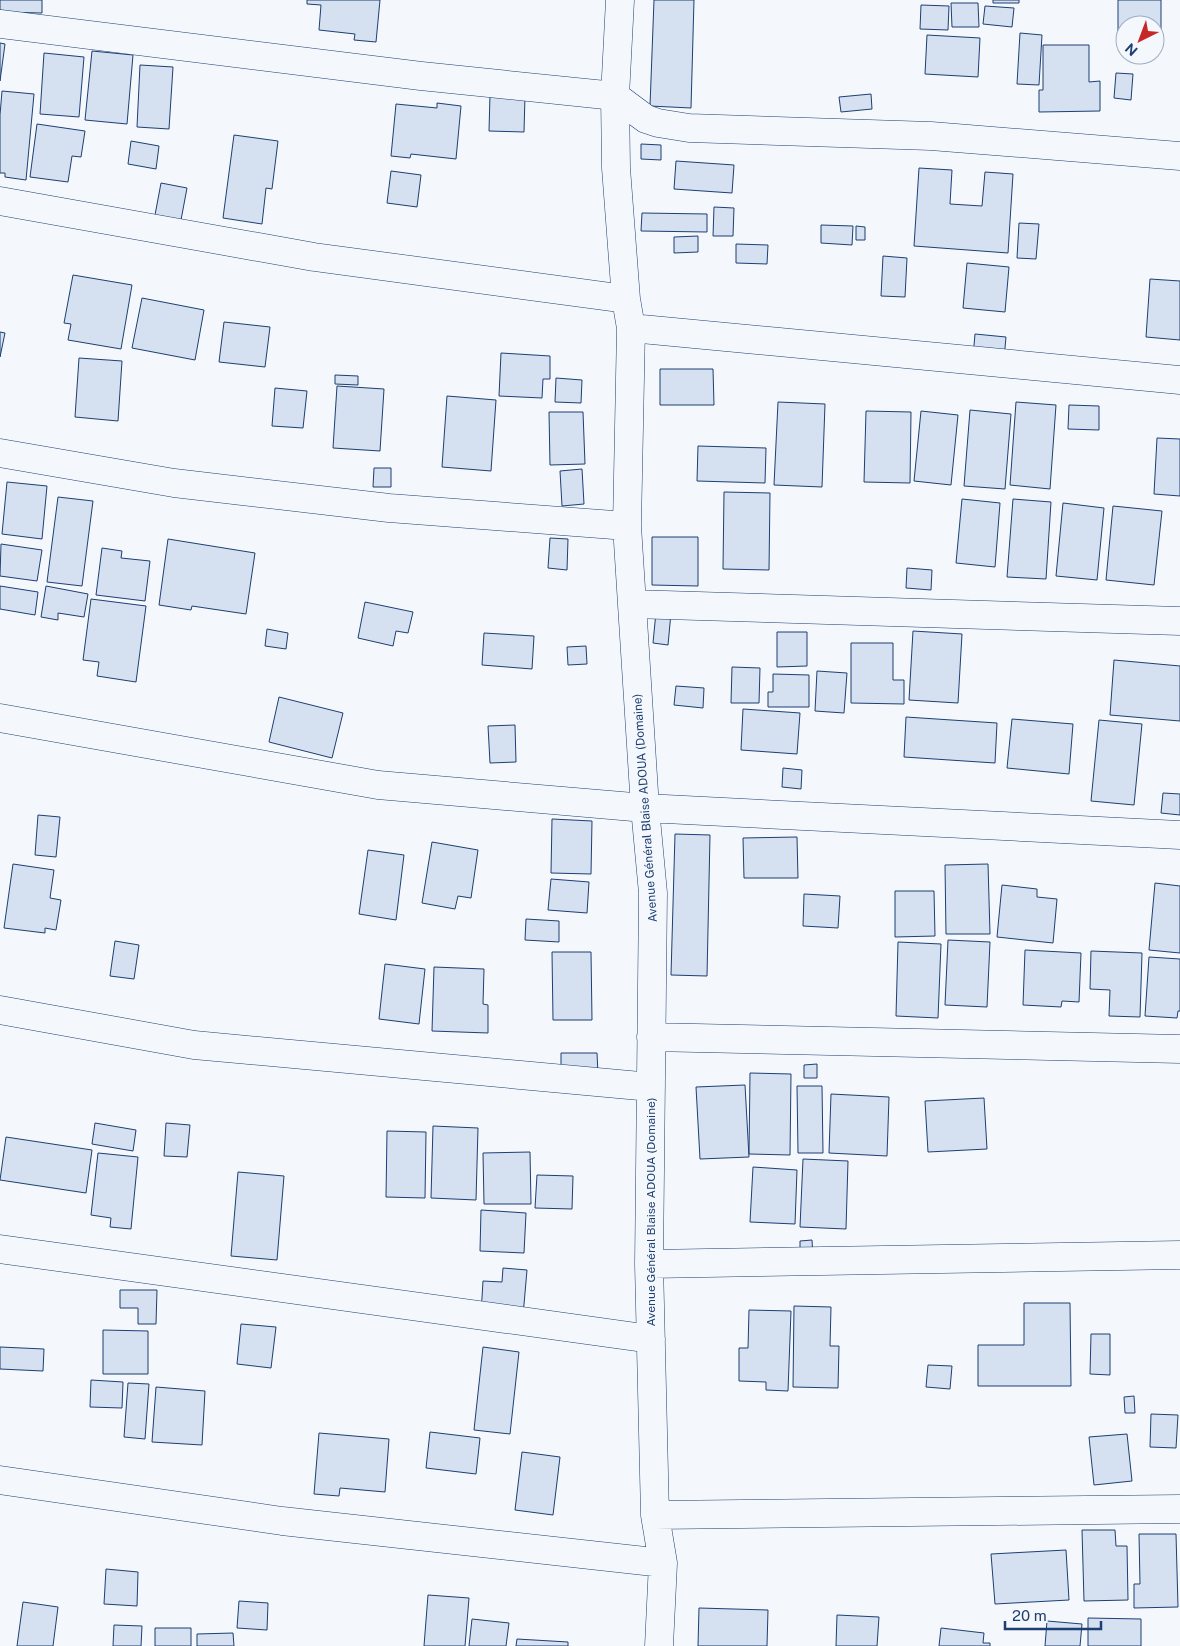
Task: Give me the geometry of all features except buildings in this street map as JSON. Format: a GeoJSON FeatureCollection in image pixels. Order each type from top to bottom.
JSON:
{"type":"FeatureCollection","features":[{"type":"Feature","properties":{"kind":"street","name":"Avenue Général Blaise ADOUA (Domaine)"},"geometry":{"type":"LineString","coordinates":[[620,0],[615,96],[616,168],[626,299],[632,328],[627,526],[645,808],[653,893],[649,1264],[655,1515],[663,1563],[659,1646]]}},
{"type":"Feature","properties":{"kind":"street"},"geometry":{"type":"LineString","coordinates":[[0,24],[421,76],[615,96],[646,119],[689,128],[931,136],[1180,156]]}},
{"type":"Feature","properties":{"kind":"street"},"geometry":{"type":"LineString","coordinates":[[0,201],[314,257],[626,299]]}},
{"type":"Feature","properties":{"kind":"street"},"geometry":{"type":"LineString","coordinates":[[632,328],[1180,380]]}},
{"type":"Feature","properties":{"kind":"street"},"geometry":{"type":"LineString","coordinates":[[0,453],[174,483],[360,505],[627,526]]}},
{"type":"Feature","properties":{"kind":"street"},"geometry":{"type":"LineString","coordinates":[[632,604],[1180,621]]}},
{"type":"Feature","properties":{"kind":"street"},"geometry":{"type":"LineString","coordinates":[[0,718],[378,785],[645,808],[1180,835]]}},
{"type":"Feature","properties":{"kind":"street"},"geometry":{"type":"LineString","coordinates":[[0,1010],[194,1045],[651,1087]]}},
{"type":"Feature","properties":{"kind":"street"},"geometry":{"type":"LineString","coordinates":[[651,1037],[1180,1050]]}},
{"type":"Feature","properties":{"kind":"street"},"geometry":{"type":"LineString","coordinates":[[0,1249],[651,1339]]}},
{"type":"Feature","properties":{"kind":"street"},"geometry":{"type":"LineString","coordinates":[[649,1264],[1180,1255]]}},
{"type":"Feature","properties":{"kind":"street"},"geometry":{"type":"LineString","coordinates":[[0,1480],[282,1521],[663,1563]]}},
{"type":"Feature","properties":{"kind":"street"},"geometry":{"type":"LineString","coordinates":[[655,1515],[1180,1509]]}}]}
